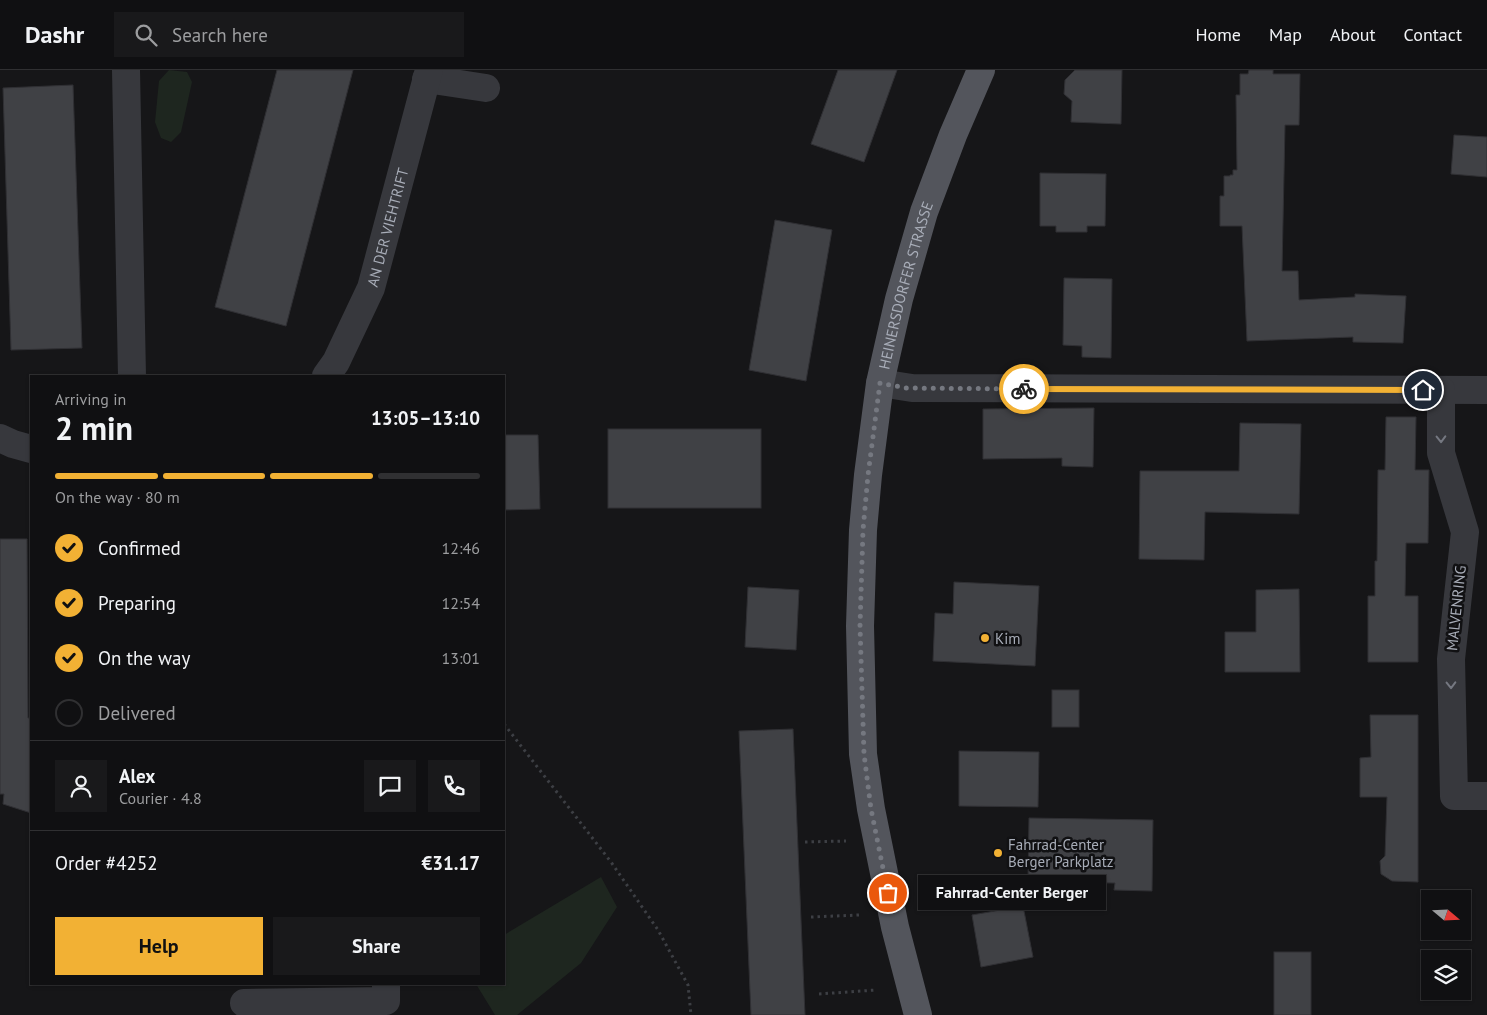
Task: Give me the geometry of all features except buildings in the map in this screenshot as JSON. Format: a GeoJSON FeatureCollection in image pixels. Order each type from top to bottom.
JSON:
{"type":"FeatureCollection","features":[{"type":"Feature","properties":{"kind":"main road","name":"HEINERSDORFER STRASSE"},"geometry":{"type":"LineString","coordinates":[[918,1015],[891,909],[871,809],[864,754],[860,626],[863,530],[880,383],[899,299],[924,212],[953,135],[981,70]]}},
{"type":"Feature","properties":{"kind":"street"},"geometry":{"type":"LineString","coordinates":[[126,70],[132,375]]}},
{"type":"Feature","properties":{"kind":"street"},"geometry":{"type":"LineString","coordinates":[[427,74],[486,88]]}},
{"type":"Feature","properties":{"kind":"street","name":"AN DER VIEHTRIFT"},"geometry":{"type":"LineString","coordinates":[[327,375],[336,362],[371,288],[427,74]]}},
{"type":"Feature","properties":{"kind":"street"},"geometry":{"type":"LineString","coordinates":[[880,383],[906,388],[1487,390]]}},
{"type":"Feature","properties":{"kind":"street","name":"MALVENRING"},"geometry":{"type":"LineString","coordinates":[[1441,390],[1441,453],[1465,532],[1451,659],[1454,796],[1487,796]]}},
{"type":"Feature","properties":{"kind":"street"},"geometry":{"type":"LineString","coordinates":[[0,438],[30,449]]}},
{"type":"Feature","properties":{"kind":"street"},"geometry":{"type":"LineString","coordinates":[[245,1001],[386,1001],[386,985]]}},
{"type":"Feature","properties":{"kind":"path"},"geometry":{"type":"LineString","coordinates":[[505,725],[611,862],[658,930],[688,985],[691,1015]]}},
{"type":"Feature","properties":{"kind":"path"},"geometry":{"type":"LineString","coordinates":[[805,842],[849,841]]}},
{"type":"Feature","properties":{"kind":"path"},"geometry":{"type":"LineString","coordinates":[[811,917],[863,915]]}},
{"type":"Feature","properties":{"kind":"path"},"geometry":{"type":"LineString","coordinates":[[819,994],[876,990]]}},
{"type":"Feature","properties":{"kind":"shaded area"},"geometry":{"type":"Polygon","coordinates":[[[169,70],[187,72],[192,82],[181,132],[171,142],[161,138],[155,122],[159,81],[169,70]]]}},
{"type":"Feature","properties":{"kind":"shaded area"},"geometry":{"type":"Polygon","coordinates":[[[601,877],[617,907],[581,963],[517,1015],[495,1015],[477,985],[505,985],[505,934],[601,877]]]}},
{"type":"Feature","properties":{"kind":"way so far"},"geometry":{"type":"LineString","coordinates":[[888,893],[871,809],[864,754],[860,626],[863,530],[880,383],[906,388],[1024,389]]}},
{"type":"Feature","properties":{"kind":"place","name":"Kim"},"geometry":{"type":"Point","coordinates":[985,638]}},
{"type":"Feature","properties":{"kind":"place","name":"Fahrrad-Center Berger Parkplatz"},"geometry":{"type":"Point","coordinates":[998,853]}},
{"type":"Feature","properties":{"kind":"place","name":"Fahrrad-Center Berger"},"geometry":{"type":"Point","coordinates":[888,893]}},
{"type":"Feature","properties":{"kind":"route"},"geometry":{"type":"LineString","coordinates":[[1024,389],[1423,390]]}}]}
